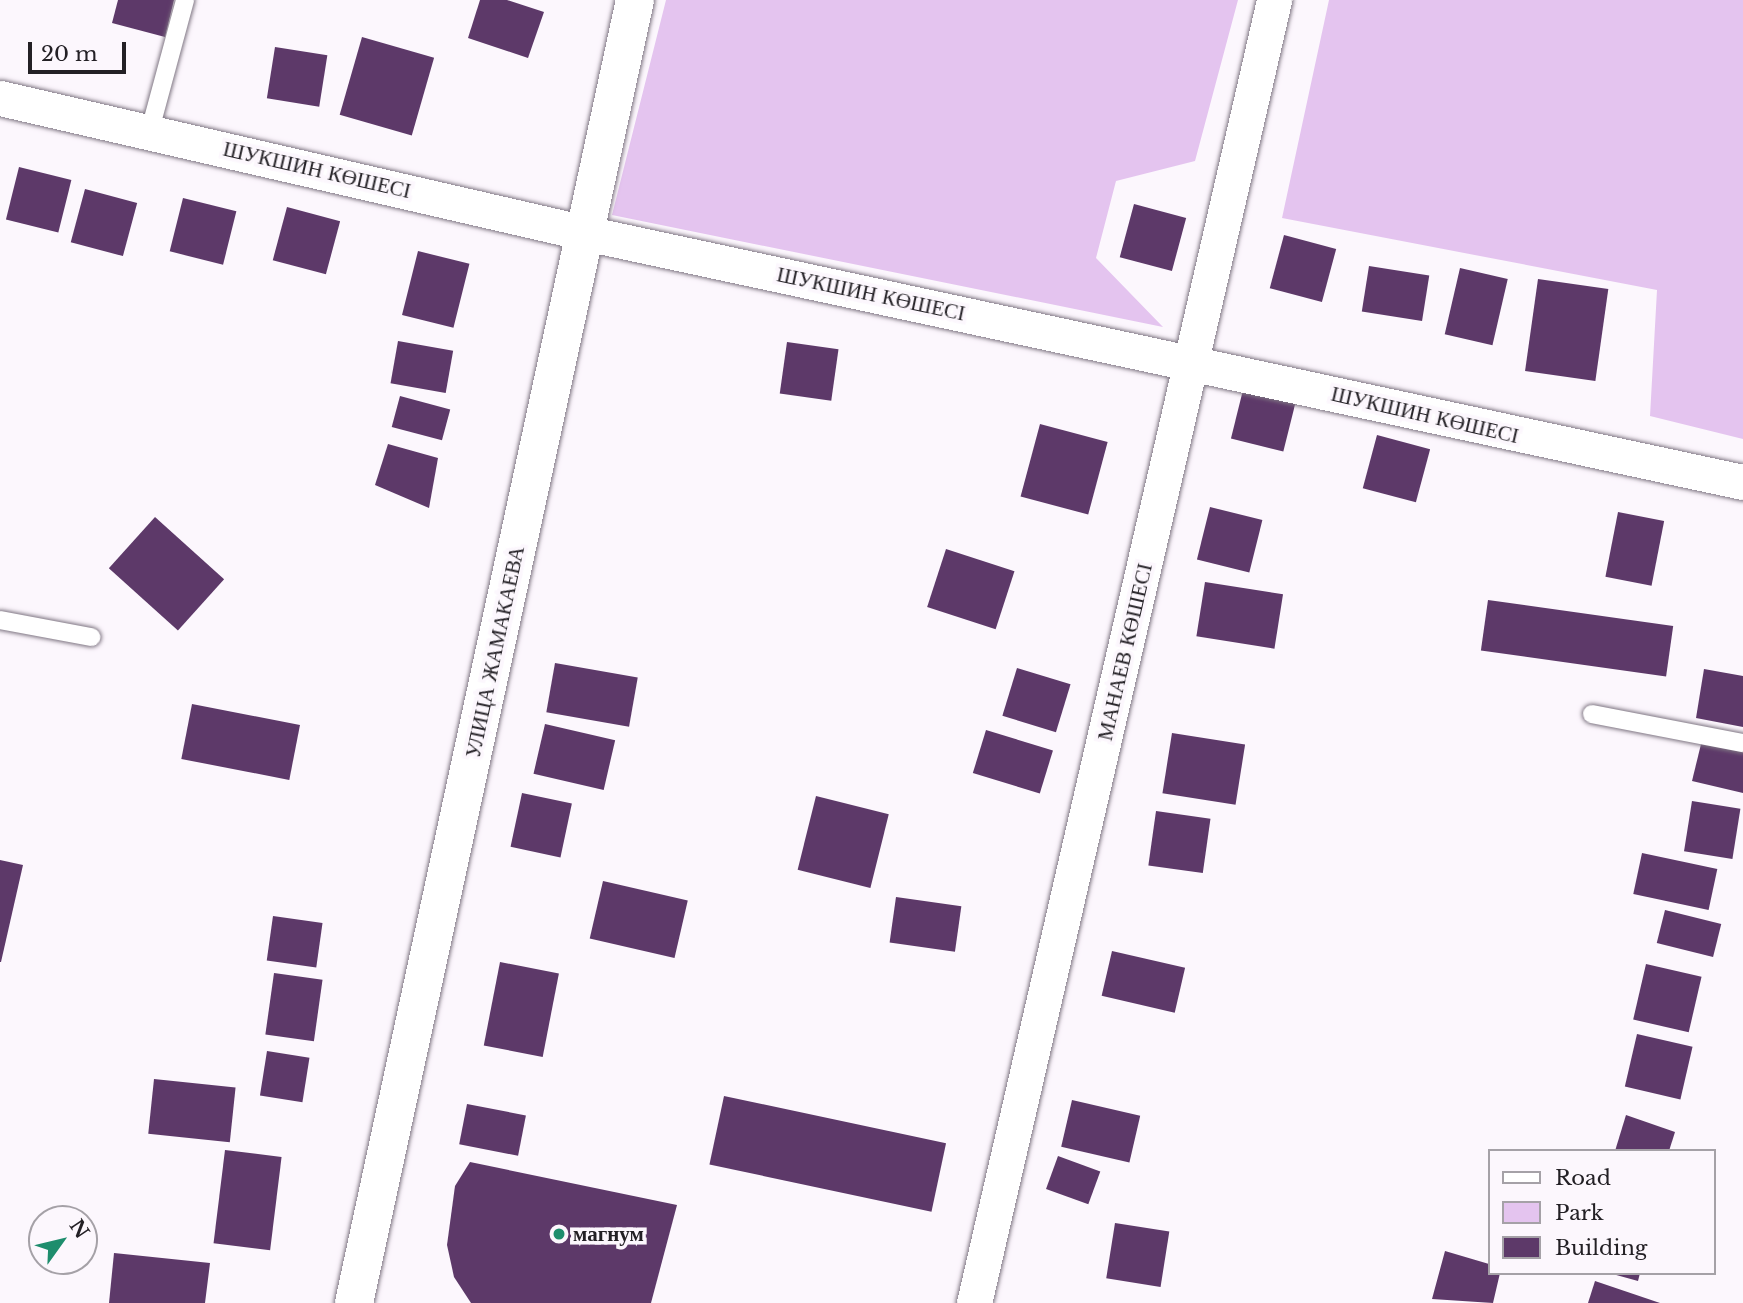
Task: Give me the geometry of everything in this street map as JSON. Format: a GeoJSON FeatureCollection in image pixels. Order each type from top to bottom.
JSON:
{"type":"FeatureCollection","features":[{"type":"Feature","properties":{"kind":"street","name":"УЛИЦА ЖАМАКАЕВА"},"geometry":{"type":"LineString","coordinates":[[354,1303],[635,0]]}},
{"type":"Feature","properties":{"kind":"street","name":"МАНАЕВ КӨШЕСІ"},"geometry":{"type":"LineString","coordinates":[[974,1303],[1274,0]]}},
{"type":"Feature","properties":{"kind":"street","name":"ШУКШИН КӨШЕСІ"},"geometry":{"type":"LineString","coordinates":[[0,98],[150,130],[585,233],[1192,362],[1508,435],[1743,482]]}},
{"type":"Feature","properties":{"kind":"lane"},"geometry":{"type":"LineString","coordinates":[[150,130],[185,0]]}},
{"type":"Feature","properties":{"kind":"lane"},"geometry":{"type":"LineString","coordinates":[[0,620],[91,637]]}},
{"type":"Feature","properties":{"kind":"lane"},"geometry":{"type":"LineString","coordinates":[[1592,715],[1743,743]]}},
{"type":"Feature","properties":{"kind":"green space"},"geometry":{"type":"Polygon","coordinates":[[[666,0],[1238,0],[1195,161],[1116,181],[1096,258],[1163,327],[612,215],[666,0]]]}},
{"type":"Feature","properties":{"kind":"green space"},"geometry":{"type":"Polygon","coordinates":[[[1329,0],[1743,0],[1743,439],[1650,416],[1657,290],[1282,218],[1329,0]]]}},
{"type":"Feature","properties":{"kind":"building"},"geometry":{"type":"Polygon","coordinates":[[[118,0],[174,0],[165,37],[112,23],[118,0]]]}},
{"type":"Feature","properties":{"kind":"building"},"geometry":{"type":"Polygon","coordinates":[[[480,0],[507,0],[544,12],[528,58],[468,38],[480,0]]]}},
{"type":"Feature","properties":{"kind":"building"},"geometry":{"type":"Polygon","coordinates":[[[362,37],[434,58],[412,136],[340,115],[362,37]]]}},
{"type":"Feature","properties":{"kind":"building"},"geometry":{"type":"Polygon","coordinates":[[[275,47],[327,55],[319,107],[267,98],[275,47]]]}},
{"type":"Feature","properties":{"kind":"building"},"geometry":{"type":"Polygon","coordinates":[[[19,167],[71,180],[58,232],[6,219],[19,167]]]}},
{"type":"Feature","properties":{"kind":"building"},"geometry":{"type":"Polygon","coordinates":[[[85,189],[137,203],[123,256],[71,242],[85,189]]]}},
{"type":"Feature","properties":{"kind":"building"},"geometry":{"type":"Polygon","coordinates":[[[183,198],[236,211],[223,265],[170,251],[183,198]]]}},
{"type":"Feature","properties":{"kind":"building"},"geometry":{"type":"Polygon","coordinates":[[[1134,204],[1186,218],[1172,271],[1120,257],[1134,204]]]}},
{"type":"Feature","properties":{"kind":"building"},"geometry":{"type":"Polygon","coordinates":[[[287,207],[340,221],[326,274],[273,260],[287,207]]]}},
{"type":"Feature","properties":{"kind":"building"},"geometry":{"type":"Polygon","coordinates":[[[1284,235],[1336,249],[1322,302],[1270,288],[1284,235]]]}},
{"type":"Feature","properties":{"kind":"building"},"geometry":{"type":"Polygon","coordinates":[[[418,251],[469,264],[453,328],[402,315],[418,251]]]}},
{"type":"Feature","properties":{"kind":"building"},"geometry":{"type":"Polygon","coordinates":[[[1369,266],[1429,276],[1422,321],[1362,311],[1369,266]]]}},
{"type":"Feature","properties":{"kind":"building"},"geometry":{"type":"Polygon","coordinates":[[[1460,268],[1508,279],[1492,345],[1445,334],[1460,268]]]}},
{"type":"Feature","properties":{"kind":"building"},"geometry":{"type":"Polygon","coordinates":[[[1538,279],[1608,289],[1595,381],[1525,371],[1538,279]]]}},
{"type":"Feature","properties":{"kind":"building"},"geometry":{"type":"Polygon","coordinates":[[[398,341],[453,351],[446,393],[391,383],[398,341]]]}},
{"type":"Feature","properties":{"kind":"building"},"geometry":{"type":"Polygon","coordinates":[[[787,342],[838,349],[831,401],[780,393],[787,342]]]}},
{"type":"Feature","properties":{"kind":"building"},"geometry":{"type":"Polygon","coordinates":[[[1244,386],[1296,399],[1283,451],[1231,438],[1244,386]]]}},
{"type":"Feature","properties":{"kind":"building"},"geometry":{"type":"Polygon","coordinates":[[[400,396],[450,409],[442,440],[392,427],[400,396]]]}},
{"type":"Feature","properties":{"kind":"building"},"geometry":{"type":"Polygon","coordinates":[[[1040,424],[1108,442],[1088,515],[1021,496],[1040,424]]]}},
{"type":"Feature","properties":{"kind":"building"},"geometry":{"type":"Polygon","coordinates":[[[1377,435],[1430,449],[1416,502],[1363,488],[1377,435]]]}},
{"type":"Feature","properties":{"kind":"building"},"geometry":{"type":"Polygon","coordinates":[[[388,444],[438,458],[429,508],[375,485],[388,444]]]}},
{"type":"Feature","properties":{"kind":"building"},"geometry":{"type":"Polygon","coordinates":[[[1210,507],[1262,520],[1249,572],[1197,559],[1210,507]]]}},
{"type":"Feature","properties":{"kind":"building"},"geometry":{"type":"Polygon","coordinates":[[[1618,512],[1664,521],[1652,586],[1605,577],[1618,512]]]}},
{"type":"Feature","properties":{"kind":"building"},"geometry":{"type":"Polygon","coordinates":[[[155,517],[224,579],[178,631],[109,568],[155,517]]]}},
{"type":"Feature","properties":{"kind":"building"},"geometry":{"type":"Polygon","coordinates":[[[946,549],[1014,571],[996,629],[927,607],[946,549]]]}},
{"type":"Feature","properties":{"kind":"building"},"geometry":{"type":"Polygon","coordinates":[[[1205,582],[1283,594],[1274,649],[1196,636],[1205,582]]]}},
{"type":"Feature","properties":{"kind":"building"},"geometry":{"type":"Polygon","coordinates":[[[1488,600],[1673,626],[1666,677],[1481,651],[1488,600]]]}},
{"type":"Feature","properties":{"kind":"building"},"geometry":{"type":"Polygon","coordinates":[[[555,663],[638,678],[629,727],[546,712],[555,663]]]}},
{"type":"Feature","properties":{"kind":"building"},"geometry":{"type":"Polygon","coordinates":[[[1017,668],[1071,684],[1056,732],[1002,716],[1017,668]]]}},
{"type":"Feature","properties":{"kind":"building"},"geometry":{"type":"Polygon","coordinates":[[[1704,669],[1743,676],[1743,727],[1696,718],[1704,669]]]}},
{"type":"Feature","properties":{"kind":"building"},"geometry":{"type":"Polygon","coordinates":[[[192,704],[300,725],[289,780],[181,759],[192,704]]]}},
{"type":"Feature","properties":{"kind":"building"},"geometry":{"type":"Polygon","coordinates":[[[545,724],[615,740],[604,790],[534,774],[545,724]]]}},
{"type":"Feature","properties":{"kind":"building"},"geometry":{"type":"Polygon","coordinates":[[[986,730],[1053,750],[1040,793],[973,773],[986,730]]]}},
{"type":"Feature","properties":{"kind":"building"},"geometry":{"type":"Polygon","coordinates":[[[1172,733],[1245,745],[1236,805],[1162,793],[1172,733]]]}},
{"type":"Feature","properties":{"kind":"building"},"geometry":{"type":"Polygon","coordinates":[[[1702,740],[1743,750],[1743,793],[1692,781],[1702,740]]]}},
{"type":"Feature","properties":{"kind":"building"},"geometry":{"type":"Polygon","coordinates":[[[522,793],[572,804],[560,857],[511,847],[522,793]]]}},
{"type":"Feature","properties":{"kind":"building"},"geometry":{"type":"Polygon","coordinates":[[[816,796],[889,814],[870,888],[798,870],[816,796]]]}},
{"type":"Feature","properties":{"kind":"building"},"geometry":{"type":"Polygon","coordinates":[[[1692,801],[1740,809],[1732,859],[1684,851],[1692,801]]]}},
{"type":"Feature","properties":{"kind":"building"},"geometry":{"type":"Polygon","coordinates":[[[1156,811],[1210,819],[1203,873],[1148,865],[1156,811]]]}},
{"type":"Feature","properties":{"kind":"building"},"geometry":{"type":"Polygon","coordinates":[[[1642,853],[1717,869],[1709,910],[1633,894],[1642,853]]]}},
{"type":"Feature","properties":{"kind":"building"},"geometry":{"type":"Polygon","coordinates":[[[0,860],[23,865],[1,962],[0,962],[0,860]]]}},
{"type":"Feature","properties":{"kind":"building"},"geometry":{"type":"Polygon","coordinates":[[[603,881],[688,901],[674,958],[590,938],[603,881]]]}},
{"type":"Feature","properties":{"kind":"building"},"geometry":{"type":"Polygon","coordinates":[[[896,897],[961,906],[955,952],[890,943],[896,897]]]}},
{"type":"Feature","properties":{"kind":"building"},"geometry":{"type":"Polygon","coordinates":[[[1665,910],[1721,924],[1713,957],[1657,943],[1665,910]]]}},
{"type":"Feature","properties":{"kind":"building"},"geometry":{"type":"Polygon","coordinates":[[[273,916],[323,923],[316,968],[267,961],[273,916]]]}},
{"type":"Feature","properties":{"kind":"building"},"geometry":{"type":"Polygon","coordinates":[[[1112,951],[1185,968],[1175,1013],[1102,996],[1112,951]]]}},
{"type":"Feature","properties":{"kind":"building"},"geometry":{"type":"Polygon","coordinates":[[[500,962],[559,973],[543,1057],[484,1045],[500,962]]]}},
{"type":"Feature","properties":{"kind":"building"},"geometry":{"type":"Polygon","coordinates":[[[1646,964],[1702,977],[1689,1032],[1633,1020],[1646,964]]]}},
{"type":"Feature","properties":{"kind":"building"},"geometry":{"type":"Polygon","coordinates":[[[274,973],[323,980],[314,1041],[265,1034],[274,973]]]}},
{"type":"Feature","properties":{"kind":"building"},"geometry":{"type":"Polygon","coordinates":[[[1637,1034],[1693,1047],[1680,1099],[1625,1087],[1637,1034]]]}},
{"type":"Feature","properties":{"kind":"building"},"geometry":{"type":"Polygon","coordinates":[[[267,1051],[309,1058],[302,1102],[260,1095],[267,1051]]]}},
{"type":"Feature","properties":{"kind":"building"},"geometry":{"type":"Polygon","coordinates":[[[154,1079],[236,1088],[230,1142],[148,1134],[154,1079]]]}},
{"type":"Feature","properties":{"kind":"building"},"geometry":{"type":"Polygon","coordinates":[[[724,1096],[946,1143],[931,1212],[709,1164],[724,1096]]]}},
{"type":"Feature","properties":{"kind":"building"},"geometry":{"type":"Polygon","coordinates":[[[1072,1100],[1140,1116],[1129,1163],[1061,1147],[1072,1100]]]}},
{"type":"Feature","properties":{"kind":"building"},"geometry":{"type":"Polygon","coordinates":[[[467,1104],[526,1115],[518,1156],[459,1144],[467,1104]]]}},
{"type":"Feature","properties":{"kind":"building"},"geometry":{"type":"Polygon","coordinates":[[[1626,1115],[1675,1132],[1670,1149],[1616,1149],[1626,1115]]]}},
{"type":"Feature","properties":{"kind":"building"},"geometry":{"type":"Polygon","coordinates":[[[225,1150],[282,1157],[270,1250],[214,1243],[225,1150]]]}},
{"type":"Feature","properties":{"kind":"building"},"geometry":{"type":"Polygon","coordinates":[[[1058,1156],[1100,1171],[1088,1204],[1046,1189],[1058,1156]]]}},
{"type":"Feature","properties":{"kind":"building","name":"магнум"},"geometry":{"type":"Polygon","coordinates":[[[470,1162],[677,1205],[651,1303],[471,1303],[454,1277],[447,1245],[455,1186],[470,1162]]]}},
{"type":"Feature","properties":{"kind":"building"},"geometry":{"type":"Polygon","coordinates":[[[1115,1223],[1169,1232],[1161,1287],[1106,1278],[1115,1223]]]}},
{"type":"Feature","properties":{"kind":"building"},"geometry":{"type":"Polygon","coordinates":[[[1445,1251],[1488,1264],[1488,1275],[1500,1275],[1493,1303],[1432,1299],[1445,1251]]]}},
{"type":"Feature","properties":{"kind":"building"},"geometry":{"type":"Polygon","coordinates":[[[114,1253],[210,1263],[205,1303],[109,1303],[114,1253]]]}},
{"type":"Feature","properties":{"kind":"building"},"geometry":{"type":"Polygon","coordinates":[[[1616,1275],[1640,1275],[1638,1281],[1616,1275]]]}},
{"type":"Feature","properties":{"kind":"building"},"geometry":{"type":"Polygon","coordinates":[[[1595,1281],[1660,1303],[1588,1303],[1595,1281]]]}},
{"type":"Feature","properties":{"kind":"place","name":"магнум"},"geometry":{"type":"Point","coordinates":[559,1234]}}]}
